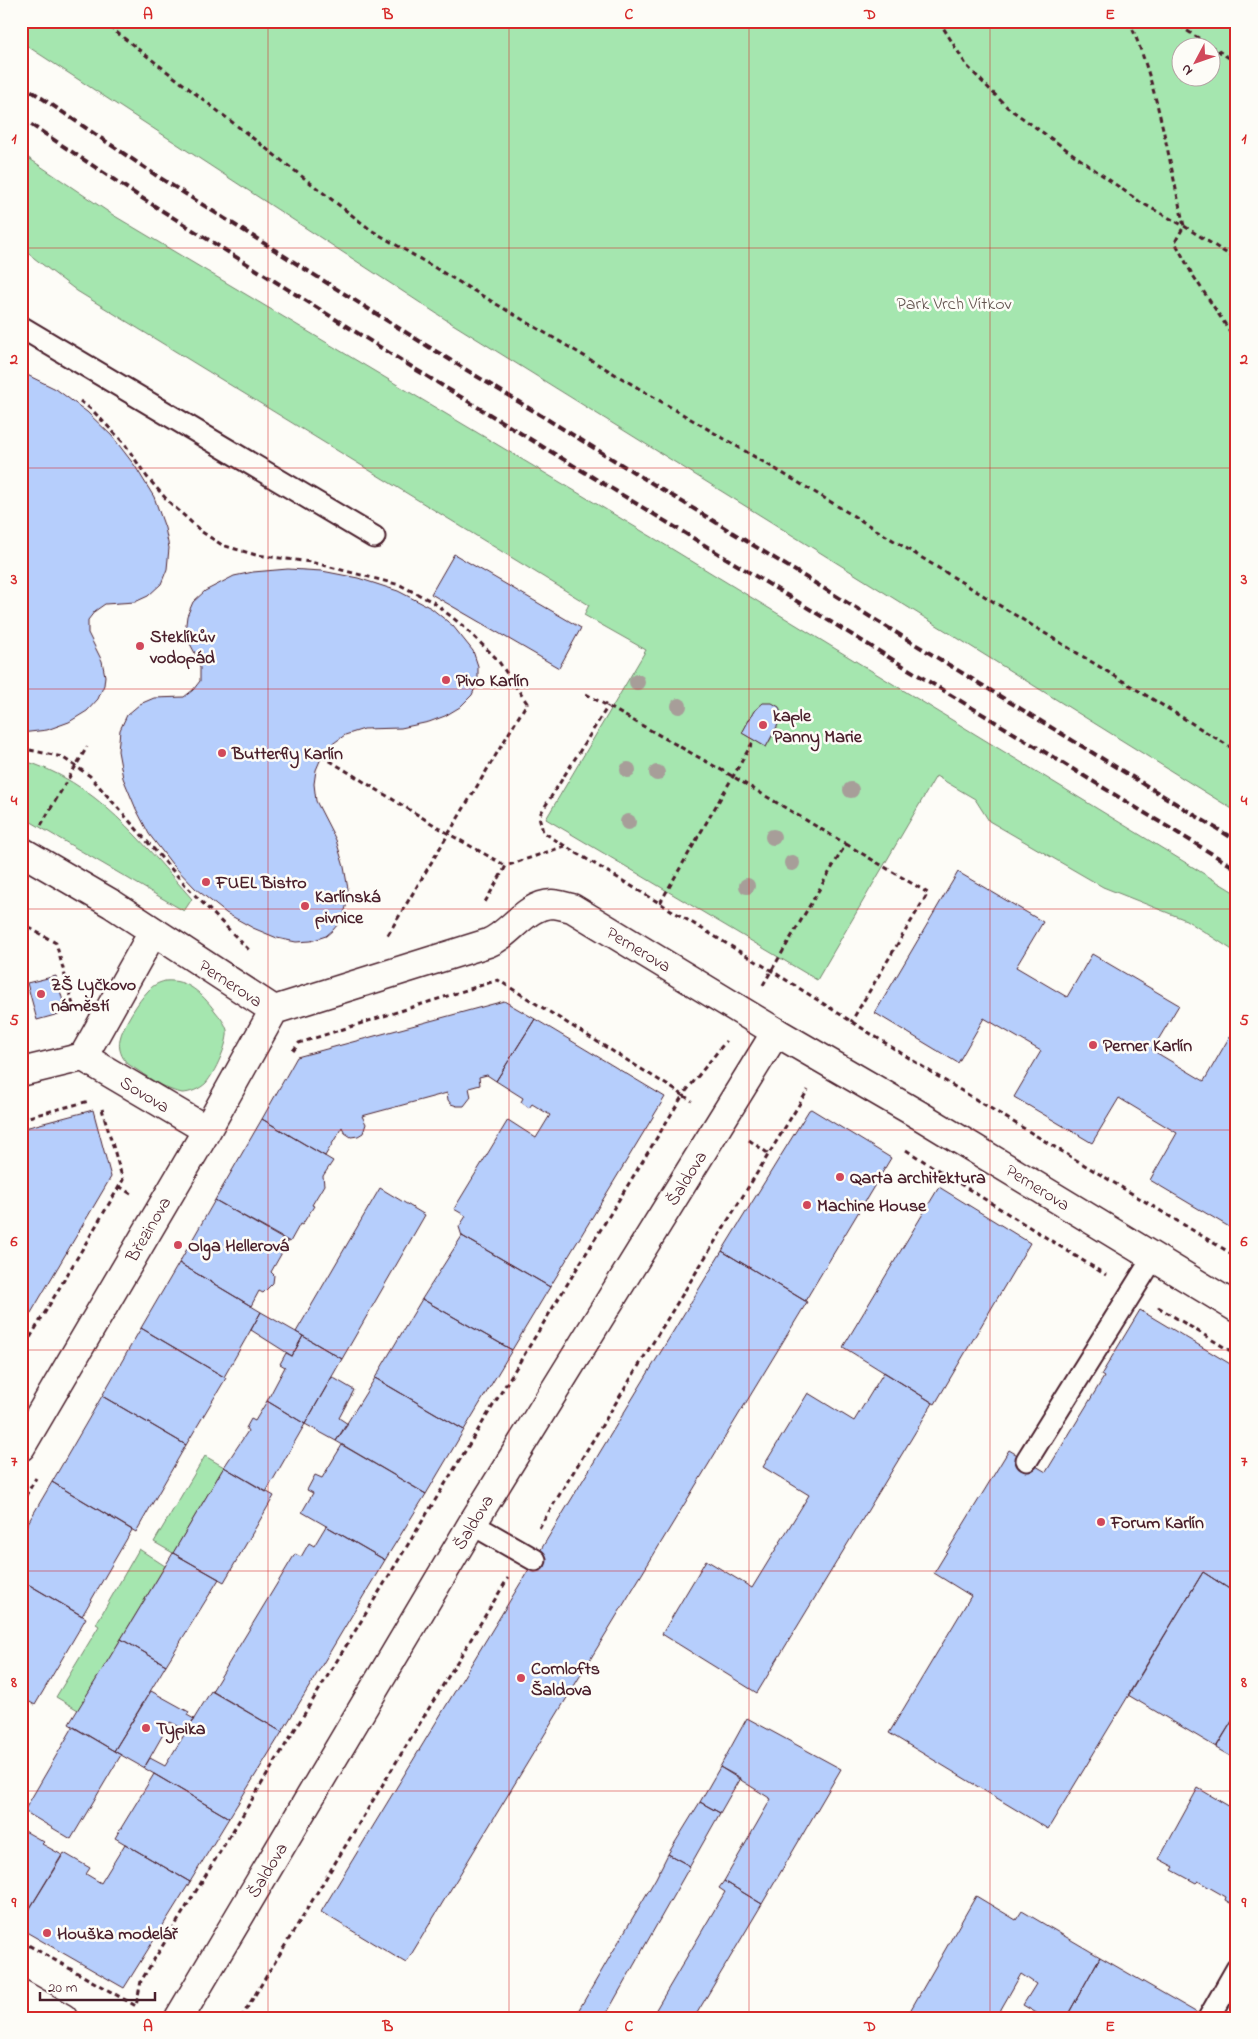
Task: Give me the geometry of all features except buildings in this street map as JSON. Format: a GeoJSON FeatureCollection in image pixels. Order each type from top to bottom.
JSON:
{"type":"FeatureCollection","features":[{"type":"Feature","properties":{"kind":"street","name":"Pernerova"},"geometry":{"type":"LineString","coordinates":[[21,852],[112,904],[274,1010],[488,943],[506,933],[529,911],[552,904],[572,908],[1237,1308]]}},
{"type":"Feature","properties":{"kind":"street"},"geometry":{"type":"LineString","coordinates":[[21,1072],[83,1058],[153,932]]}},
{"type":"Feature","properties":{"kind":"street","name":"Březinova"},"geometry":{"type":"LineString","coordinates":[[21,1447],[274,1010]]}},
{"type":"Feature","properties":{"kind":"street","name":"Šaldova"},"geometry":{"type":"LineString","coordinates":[[179,2018],[472,1524],[776,1032]]}},
{"type":"Feature","properties":{"kind":"street","name":"Sovova"},"geometry":{"type":"LineString","coordinates":[[83,1058],[206,1130]]}},
{"type":"Feature","properties":{"kind":"street"},"geometry":{"type":"LineString","coordinates":[[21,1994],[63,2018]]}},
{"type":"Feature","properties":{"kind":"lane"},"geometry":{"type":"LineString","coordinates":[[21,327],[374,537]]}},
{"type":"Feature","properties":{"kind":"lane"},"geometry":{"type":"LineString","coordinates":[[1027,1460],[1152,1258]]}},
{"type":"Feature","properties":{"kind":"lane"},"geometry":{"type":"LineString","coordinates":[[472,1524],[529,1557]]}},
{"type":"Feature","properties":{"kind":"lane"},"geometry":{"type":"LineString","coordinates":[[1209,2018],[1237,1969]]}},
{"type":"Feature","properties":{"kind":"path"},"geometry":{"type":"LineString","coordinates":[[102,21],[371,230],[821,496],[1237,750]]}},
{"type":"Feature","properties":{"kind":"path"},"geometry":{"type":"LineString","coordinates":[[940,21],[967,66],[1007,107],[1140,202],[1184,226],[1237,260]]}},
{"type":"Feature","properties":{"kind":"path"},"geometry":{"type":"LineString","coordinates":[[1129,21],[1138,41],[1159,116],[1184,226],[1175,242],[1192,274],[1237,342]]}},
{"type":"Feature","properties":{"kind":"path"},"geometry":{"type":"LineString","coordinates":[[1172,21],[1237,63]]}},
{"type":"Feature","properties":{"kind":"path"},"geometry":{"type":"LineString","coordinates":[[78,399],[92,410],[124,443],[147,477],[168,501],[202,532],[222,545],[256,555],[311,562],[400,585],[440,608],[463,626],[497,659],[527,703],[382,944],[391,941]]}},
{"type":"Feature","properties":{"kind":"path"},"geometry":{"type":"LineString","coordinates":[[586,694],[732,776],[928,893],[851,1022]]}},
{"type":"Feature","properties":{"kind":"path"},"geometry":{"type":"LineString","coordinates":[[608,706],[539,816],[543,832],[1237,1257]]}},
{"type":"Feature","properties":{"kind":"path"},"geometry":{"type":"LineString","coordinates":[[660,902],[754,740]]}},
{"type":"Feature","properties":{"kind":"path"},"geometry":{"type":"LineString","coordinates":[[39,828],[87,747]]}},
{"type":"Feature","properties":{"kind":"path"},"geometry":{"type":"LineString","coordinates":[[21,748],[62,757],[90,776],[187,887],[256,957]]}},
{"type":"Feature","properties":{"kind":"path"},"geometry":{"type":"LineString","coordinates":[[322,756],[449,834],[506,866]]}},
{"type":"Feature","properties":{"kind":"path"},"geometry":{"type":"LineString","coordinates":[[760,990],[846,844]]}},
{"type":"Feature","properties":{"kind":"path"},"geometry":{"type":"LineString","coordinates":[[483,906],[506,866],[565,846]]}},
{"type":"Feature","properties":{"kind":"path"},"geometry":{"type":"LineString","coordinates":[[21,923],[56,943],[74,1008]]}},
{"type":"Feature","properties":{"kind":"path"},"geometry":{"type":"LineString","coordinates":[[299,1043],[498,980],[683,1095],[769,1154]]}},
{"type":"Feature","properties":{"kind":"path"},"geometry":{"type":"LineString","coordinates":[[21,1941],[136,2006],[141,1981],[683,1095],[727,1039]]}},
{"type":"Feature","properties":{"kind":"path"},"geometry":{"type":"LineString","coordinates":[[241,2018],[529,1557],[808,1089],[817,1094]]}},
{"type":"Feature","properties":{"kind":"path"},"geometry":{"type":"LineString","coordinates":[[21,1119],[98,1098]]}},
{"type":"Feature","properties":{"kind":"path"},"geometry":{"type":"LineString","coordinates":[[21,1353],[123,1180],[101,1107]]}},
{"type":"Feature","properties":{"kind":"path"},"geometry":{"type":"LineString","coordinates":[[900,1146],[1237,1355]]}},
{"type":"Feature","properties":{"kind":"green space","name":"Park Vrch Vítkov"},"geometry":{"type":"Polygon","coordinates":[[[21,21],[1237,21],[1237,812],[448,321],[21,42],[21,21]]]}},
{"type":"Feature","properties":{"kind":"green space"},"geometry":{"type":"Polygon","coordinates":[[[21,153],[113,215],[667,546],[1237,894],[1237,953],[1186,920],[1103,887],[989,821],[975,799],[936,776],[817,980],[546,819],[646,650],[584,615],[589,605],[77,291],[21,248],[21,153]],[[754,711],[742,733],[766,747],[778,727],[754,711]]]}},
{"type":"Feature","properties":{"kind":"green space"},"geometry":{"type":"Polygon","coordinates":[[[21,760],[48,769],[72,782],[116,816],[192,899],[184,911],[21,816],[21,760]]]}},
{"type":"Feature","properties":{"kind":"green space"},"geometry":{"type":"Polygon","coordinates":[[[165,981],[181,982],[194,989],[210,1005],[227,1030],[226,1043],[217,1066],[209,1079],[201,1087],[188,1092],[182,1093],[168,1089],[154,1081],[128,1064],[120,1049],[121,1034],[136,1007],[152,987],[165,981]]]}},
{"type":"Feature","properties":{"kind":"green space"},"geometry":{"type":"Polygon","coordinates":[[[205,1456],[224,1467],[173,1553],[154,1542],[205,1456]]]}},
{"type":"Feature","properties":{"kind":"green space"},"geometry":{"type":"Polygon","coordinates":[[[139,1549],[165,1566],[78,1710],[56,1697],[99,1626],[96,1624],[139,1549]]]}},
{"type":"Feature","properties":{"kind":"railway"},"geometry":{"type":"LineString","coordinates":[[21,84],[157,176],[429,347],[1237,841]]}},
{"type":"Feature","properties":{"kind":"railway"},"geometry":{"type":"LineString","coordinates":[[21,118],[137,195],[415,369],[1237,869]]}},
{"type":"Feature","properties":{"kind":"place","name":"Steklíkův vodopád"},"geometry":{"type":"Point","coordinates":[140,646]}},
{"type":"Feature","properties":{"kind":"place","name":"Pivo Karlín"},"geometry":{"type":"Point","coordinates":[446,680]}},
{"type":"Feature","properties":{"kind":"place","name":"kaple Panny Marie"},"geometry":{"type":"Point","coordinates":[763,725]}},
{"type":"Feature","properties":{"kind":"place","name":"Butterfly Karlín"},"geometry":{"type":"Point","coordinates":[222,753]}},
{"type":"Feature","properties":{"kind":"place","name":"FUEL Bistro"},"geometry":{"type":"Point","coordinates":[206,882]}},
{"type":"Feature","properties":{"kind":"place","name":"Karlínská pivnice"},"geometry":{"type":"Point","coordinates":[305,906]}},
{"type":"Feature","properties":{"kind":"place","name":"ZŠ Lyčkovo náměstí"},"geometry":{"type":"Point","coordinates":[41,994]}},
{"type":"Feature","properties":{"kind":"place","name":"Perner Karlín"},"geometry":{"type":"Point","coordinates":[1093,1045]}},
{"type":"Feature","properties":{"kind":"place","name":"Qarta architektura"},"geometry":{"type":"Point","coordinates":[840,1177]}},
{"type":"Feature","properties":{"kind":"place","name":"Machine House"},"geometry":{"type":"Point","coordinates":[807,1205]}},
{"type":"Feature","properties":{"kind":"place","name":"Olga Hellerová"},"geometry":{"type":"Point","coordinates":[178,1245]}},
{"type":"Feature","properties":{"kind":"place","name":"Forum Karlín"},"geometry":{"type":"Point","coordinates":[1101,1522]}},
{"type":"Feature","properties":{"kind":"place","name":"Cornlofts Šaldova"},"geometry":{"type":"Point","coordinates":[521,1678]}},
{"type":"Feature","properties":{"kind":"place","name":"Typika"},"geometry":{"type":"Point","coordinates":[146,1728]}},
{"type":"Feature","properties":{"kind":"place","name":"Houška modelář"},"geometry":{"type":"Point","coordinates":[47,1933]}}]}
